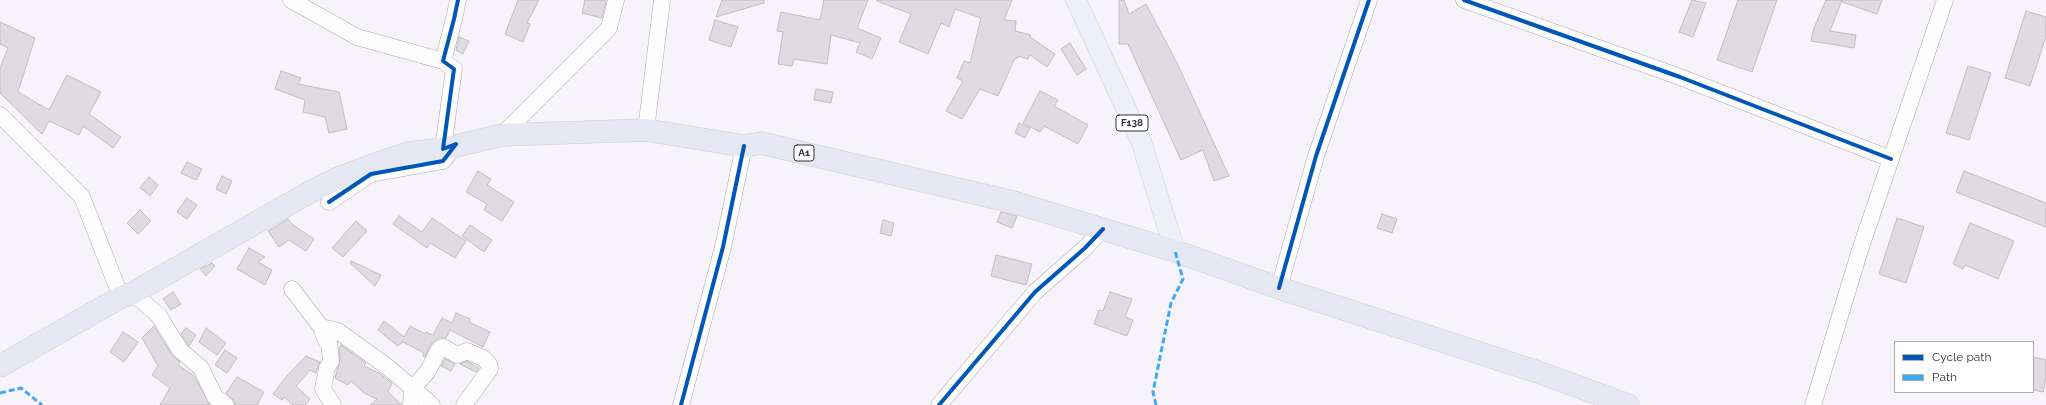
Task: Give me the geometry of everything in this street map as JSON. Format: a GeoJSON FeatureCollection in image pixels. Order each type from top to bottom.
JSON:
{"type":"FeatureCollection","features":[{"type":"Feature","properties":{"kind":"highway","name":"A1"},"geometry":{"type":"LineString","coordinates":[[0,366],[310,192],[338,178],[408,153],[443,149],[502,135],[646,130],[744,146],[761,143],[1014,202],[1176,251],[1279,288],[1538,372],[1628,405]]}},
{"type":"Feature","properties":{"kind":"main road","name":"F138"},"geometry":{"type":"LineString","coordinates":[[1076,0],[1141,141],[1176,251]]}},
{"type":"Feature","properties":{"kind":"street"},"geometry":{"type":"LineString","coordinates":[[291,0],[357,37],[443,61],[454,68],[443,149],[456,144],[443,161],[371,174],[329,202]]}},
{"type":"Feature","properties":{"kind":"street"},"geometry":{"type":"LineString","coordinates":[[443,61],[458,0]]}},
{"type":"Feature","properties":{"kind":"street"},"geometry":{"type":"LineString","coordinates":[[502,135],[609,28],[616,0]]}},
{"type":"Feature","properties":{"kind":"street"},"geometry":{"type":"LineString","coordinates":[[646,130],[662,0]]}},
{"type":"Feature","properties":{"kind":"street"},"geometry":{"type":"LineString","coordinates":[[1279,288],[1316,156],[1369,0]]}},
{"type":"Feature","properties":{"kind":"street"},"geometry":{"type":"LineString","coordinates":[[1464,0],[1680,77],[1891,159]]}},
{"type":"Feature","properties":{"kind":"street"},"geometry":{"type":"LineString","coordinates":[[1813,405],[1860,250],[1945,0]]}},
{"type":"Feature","properties":{"kind":"street"},"geometry":{"type":"LineString","coordinates":[[0,115],[82,197],[127,295],[159,316],[180,350],[201,368],[215,397],[226,405]]}},
{"type":"Feature","properties":{"kind":"street"},"geometry":{"type":"LineString","coordinates":[[681,405],[723,247],[744,146]]}},
{"type":"Feature","properties":{"kind":"street"},"geometry":{"type":"LineString","coordinates":[[939,405],[1035,292],[1085,248],[1103,229]]}},
{"type":"Feature","properties":{"kind":"street"},"geometry":{"type":"LineString","coordinates":[[292,289],[321,327],[326,341],[329,342],[331,361],[327,368],[323,389],[333,405]]}},
{"type":"Feature","properties":{"kind":"street"},"geometry":{"type":"LineString","coordinates":[[321,327],[338,331],[389,368],[412,397],[432,405]]}},
{"type":"Feature","properties":{"kind":"street"},"geometry":{"type":"LineString","coordinates":[[412,397],[439,349],[443,347],[457,355],[460,355],[463,351],[467,351],[484,358],[489,364],[490,369],[464,405]]}},
{"type":"Feature","properties":{"kind":"building"},"geometry":{"type":"Polygon","coordinates":[[[518,0],[539,0],[527,23],[530,24],[523,42],[505,34],[518,0]]]}},
{"type":"Feature","properties":{"kind":"building"},"geometry":{"type":"Polygon","coordinates":[[[585,0],[606,0],[602,18],[582,13],[585,0]]]}},
{"type":"Feature","properties":{"kind":"building"},"geometry":{"type":"Polygon","coordinates":[[[722,0],[764,0],[764,3],[716,17],[722,0]]]}},
{"type":"Feature","properties":{"kind":"building"},"geometry":{"type":"Polygon","coordinates":[[[824,0],[868,0],[857,28],[881,38],[872,59],[856,52],[860,43],[831,35],[827,64],[794,59],[792,66],[778,64],[783,32],[777,31],[781,12],[820,20],[824,0]]]}},
{"type":"Feature","properties":{"kind":"building"},"geometry":{"type":"Polygon","coordinates":[[[877,0],[1012,0],[1004,20],[1016,21],[1015,31],[1031,35],[1030,37],[1055,54],[1047,67],[1030,55],[1028,59],[1018,56],[1018,58],[1015,58],[998,96],[980,89],[962,119],[946,111],[963,81],[957,78],[964,61],[970,63],[981,18],[955,9],[949,27],[941,23],[928,54],[899,42],[911,14],[877,0]]]}},
{"type":"Feature","properties":{"kind":"building"},"geometry":{"type":"Polygon","coordinates":[[[1119,0],[1124,0],[1129,14],[1146,4],[1177,63],[1229,176],[1214,181],[1203,150],[1181,160],[1128,44],[1119,44],[1119,0]]]}},
{"type":"Feature","properties":{"kind":"building"},"geometry":{"type":"Polygon","coordinates":[[[1692,0],[1706,3],[1693,37],[1679,32],[1692,0]]]}},
{"type":"Feature","properties":{"kind":"building"},"geometry":{"type":"Polygon","coordinates":[[[1738,0],[1777,0],[1752,72],[1717,60],[1738,0]]]}},
{"type":"Feature","properties":{"kind":"building"},"geometry":{"type":"Polygon","coordinates":[[[1826,0],[1842,0],[1830,31],[1856,35],[1854,48],[1811,41],[1814,28],[1826,0]]]}},
{"type":"Feature","properties":{"kind":"building"},"geometry":{"type":"Polygon","coordinates":[[[1842,0],[1882,0],[1877,14],[1842,2],[1842,0]]]}},
{"type":"Feature","properties":{"kind":"building"},"geometry":{"type":"Polygon","coordinates":[[[2026,11],[2046,17],[2046,36],[2030,86],[2005,78],[2026,11]]]}},
{"type":"Feature","properties":{"kind":"building"},"geometry":{"type":"Polygon","coordinates":[[[715,20],[738,27],[731,47],[709,40],[715,20]]]}},
{"type":"Feature","properties":{"kind":"building"},"geometry":{"type":"Polygon","coordinates":[[[0,22],[35,38],[18,92],[49,110],[67,75],[101,92],[89,114],[121,137],[113,148],[83,126],[79,135],[49,121],[42,134],[0,93],[0,68],[8,48],[0,44],[0,22]]]}},
{"type":"Feature","properties":{"kind":"building"},"geometry":{"type":"Polygon","coordinates":[[[459,37],[469,41],[463,54],[456,50],[459,37]]]}},
{"type":"Feature","properties":{"kind":"building"},"geometry":{"type":"Polygon","coordinates":[[[1070,43],[1086,69],[1077,75],[1061,49],[1070,43]]]}},
{"type":"Feature","properties":{"kind":"building"},"geometry":{"type":"Polygon","coordinates":[[[1968,66],[1991,73],[1969,140],[1946,133],[1968,66]]]}},
{"type":"Feature","properties":{"kind":"building"},"geometry":{"type":"Polygon","coordinates":[[[281,71],[301,78],[298,84],[339,92],[347,129],[329,133],[325,117],[303,112],[305,100],[275,89],[281,71]]]}},
{"type":"Feature","properties":{"kind":"building"},"geometry":{"type":"Polygon","coordinates":[[[816,89],[833,92],[831,103],[814,100],[816,89]]]}},
{"type":"Feature","properties":{"kind":"building"},"geometry":{"type":"Polygon","coordinates":[[[1040,91],[1058,100],[1054,106],[1088,125],[1078,144],[1044,126],[1040,132],[1023,123],[1040,91]]]}},
{"type":"Feature","properties":{"kind":"building"},"geometry":{"type":"Polygon","coordinates":[[[1019,123],[1030,128],[1025,138],[1015,133],[1019,123]]]}},
{"type":"Feature","properties":{"kind":"building"},"geometry":{"type":"Polygon","coordinates":[[[187,162],[202,169],[196,180],[181,173],[187,162]]]}},
{"type":"Feature","properties":{"kind":"building"},"geometry":{"type":"Polygon","coordinates":[[[478,171],[491,179],[487,185],[514,202],[502,221],[484,210],[487,204],[466,192],[478,171]]]}},
{"type":"Feature","properties":{"kind":"building"},"geometry":{"type":"Polygon","coordinates":[[[1964,171],[2046,203],[2046,227],[1956,192],[1964,171]]]}},
{"type":"Feature","properties":{"kind":"building"},"geometry":{"type":"Polygon","coordinates":[[[222,176],[232,181],[226,194],[216,189],[222,176]]]}},
{"type":"Feature","properties":{"kind":"building"},"geometry":{"type":"Polygon","coordinates":[[[149,177],[158,185],[150,196],[140,188],[149,177]]]}},
{"type":"Feature","properties":{"kind":"building"},"geometry":{"type":"Polygon","coordinates":[[[187,198],[197,205],[187,219],[177,212],[187,198]]]}},
{"type":"Feature","properties":{"kind":"building"},"geometry":{"type":"Polygon","coordinates":[[[140,210],[151,221],[138,234],[127,223],[140,210]]]}},
{"type":"Feature","properties":{"kind":"building"},"geometry":{"type":"Polygon","coordinates":[[[1001,212],[1017,216],[1012,228],[997,222],[1001,212]]]}},
{"type":"Feature","properties":{"kind":"building"},"geometry":{"type":"Polygon","coordinates":[[[1382,214],[1397,219],[1392,233],[1377,228],[1382,214]]]}},
{"type":"Feature","properties":{"kind":"building"},"geometry":{"type":"Polygon","coordinates":[[[399,216],[422,232],[432,218],[466,241],[455,258],[430,243],[427,248],[393,224],[399,216]]]}},
{"type":"Feature","properties":{"kind":"building"},"geometry":{"type":"Polygon","coordinates":[[[1897,218],[1924,227],[1906,283],[1879,274],[1897,218]]]}},
{"type":"Feature","properties":{"kind":"building"},"geometry":{"type":"Polygon","coordinates":[[[288,219],[293,225],[314,239],[306,251],[289,240],[279,247],[268,231],[288,219]]]}},
{"type":"Feature","properties":{"kind":"building"},"geometry":{"type":"Polygon","coordinates":[[[883,220],[894,223],[891,236],[880,233],[883,220]]]}},
{"type":"Feature","properties":{"kind":"building"},"geometry":{"type":"Polygon","coordinates":[[[356,221],[367,231],[343,257],[332,248],[356,221]]]}},
{"type":"Feature","properties":{"kind":"building"},"geometry":{"type":"Polygon","coordinates":[[[1970,223],[2014,241],[1998,279],[1965,265],[1963,269],[1953,264],[1970,223]]]}},
{"type":"Feature","properties":{"kind":"building"},"geometry":{"type":"Polygon","coordinates":[[[470,225],[492,240],[484,252],[462,236],[470,225]]]}},
{"type":"Feature","properties":{"kind":"building"},"geometry":{"type":"Polygon","coordinates":[[[249,248],[265,257],[258,262],[272,270],[265,285],[237,269],[249,248]]]}},
{"type":"Feature","properties":{"kind":"building"},"geometry":{"type":"Polygon","coordinates":[[[996,255],[1032,264],[1026,285],[991,276],[996,255]]]}},
{"type":"Feature","properties":{"kind":"building"},"geometry":{"type":"Polygon","coordinates":[[[351,261],[381,275],[375,286],[350,263],[351,261]]]}},
{"type":"Feature","properties":{"kind":"building"},"geometry":{"type":"Polygon","coordinates":[[[212,263],[215,266],[206,276],[200,269],[212,263]]]}},
{"type":"Feature","properties":{"kind":"building"},"geometry":{"type":"Polygon","coordinates":[[[173,292],[181,304],[171,310],[163,299],[173,292]]]}},
{"type":"Feature","properties":{"kind":"building"},"geometry":{"type":"Polygon","coordinates":[[[1110,292],[1132,299],[1125,317],[1133,320],[1127,336],[1094,324],[1099,310],[1103,311],[1110,292]]]}},
{"type":"Feature","properties":{"kind":"building"},"geometry":{"type":"Polygon","coordinates":[[[456,313],[470,319],[469,322],[490,332],[483,347],[450,330],[446,338],[439,338],[431,344],[425,357],[423,356],[424,353],[403,342],[398,346],[378,330],[384,321],[404,337],[410,326],[425,334],[426,332],[433,335],[442,318],[452,323],[456,313]]]}},
{"type":"Feature","properties":{"kind":"building"},"geometry":{"type":"Polygon","coordinates":[[[154,326],[172,355],[180,362],[178,365],[194,376],[210,405],[160,405],[170,388],[152,375],[158,366],[142,338],[154,326]]]}},
{"type":"Feature","properties":{"kind":"building"},"geometry":{"type":"Polygon","coordinates":[[[186,328],[196,335],[189,346],[181,334],[186,328]]]}},
{"type":"Feature","properties":{"kind":"building"},"geometry":{"type":"Polygon","coordinates":[[[206,328],[226,343],[217,355],[199,342],[206,328]]]}},
{"type":"Feature","properties":{"kind":"building"},"geometry":{"type":"Polygon","coordinates":[[[123,332],[138,342],[124,362],[110,352],[123,332]]]}},
{"type":"Feature","properties":{"kind":"building"},"geometry":{"type":"Polygon","coordinates":[[[341,345],[366,363],[364,366],[379,373],[392,383],[388,392],[402,405],[370,405],[377,399],[364,393],[351,381],[348,385],[335,378],[340,360],[339,349],[341,345]]]}},
{"type":"Feature","properties":{"kind":"building"},"geometry":{"type":"Polygon","coordinates":[[[225,350],[237,358],[227,373],[215,365],[225,350]]]}},
{"type":"Feature","properties":{"kind":"building"},"geometry":{"type":"Polygon","coordinates":[[[306,356],[320,362],[316,373],[310,370],[296,386],[310,399],[305,405],[293,405],[284,397],[282,400],[273,394],[285,378],[306,356]]]}},
{"type":"Feature","properties":{"kind":"building"},"geometry":{"type":"Polygon","coordinates":[[[2034,357],[2046,360],[2046,377],[2043,392],[2034,390],[2034,357]]]}},
{"type":"Feature","properties":{"kind":"building"},"geometry":{"type":"Polygon","coordinates":[[[445,359],[455,364],[451,371],[441,366],[445,359]]]}},
{"type":"Feature","properties":{"kind":"building"},"geometry":{"type":"Polygon","coordinates":[[[467,361],[479,368],[476,372],[460,364],[467,361]]]}},
{"type":"Feature","properties":{"kind":"building"},"geometry":{"type":"Polygon","coordinates":[[[237,377],[264,392],[257,405],[235,405],[234,401],[226,393],[237,377]]]}},
{"type":"Feature","properties":{"kind":"marked path"},"geometry":{"type":"LineString","coordinates":[[1156,405],[1153,392],[1171,303],[1183,279],[1175,251]]}},
{"type":"Feature","properties":{"kind":"marked path"},"geometry":{"type":"LineString","coordinates":[[0,393],[21,388],[42,405]]}},
{"type":"Feature","properties":{"kind":"cycle path"},"geometry":{"type":"LineString","coordinates":[[329,202],[371,174],[443,161],[456,144],[443,149],[454,69],[443,61],[458,0]]}},
{"type":"Feature","properties":{"kind":"cycle path"},"geometry":{"type":"LineString","coordinates":[[1279,288],[1316,156],[1369,0]]}},
{"type":"Feature","properties":{"kind":"cycle path"},"geometry":{"type":"LineString","coordinates":[[1464,0],[1680,77],[1891,159]]}},
{"type":"Feature","properties":{"kind":"cycle path"},"geometry":{"type":"LineString","coordinates":[[681,405],[723,247],[744,146]]}},
{"type":"Feature","properties":{"kind":"cycle path"},"geometry":{"type":"LineString","coordinates":[[939,405],[1035,292],[1085,248],[1103,229]]}}]}
